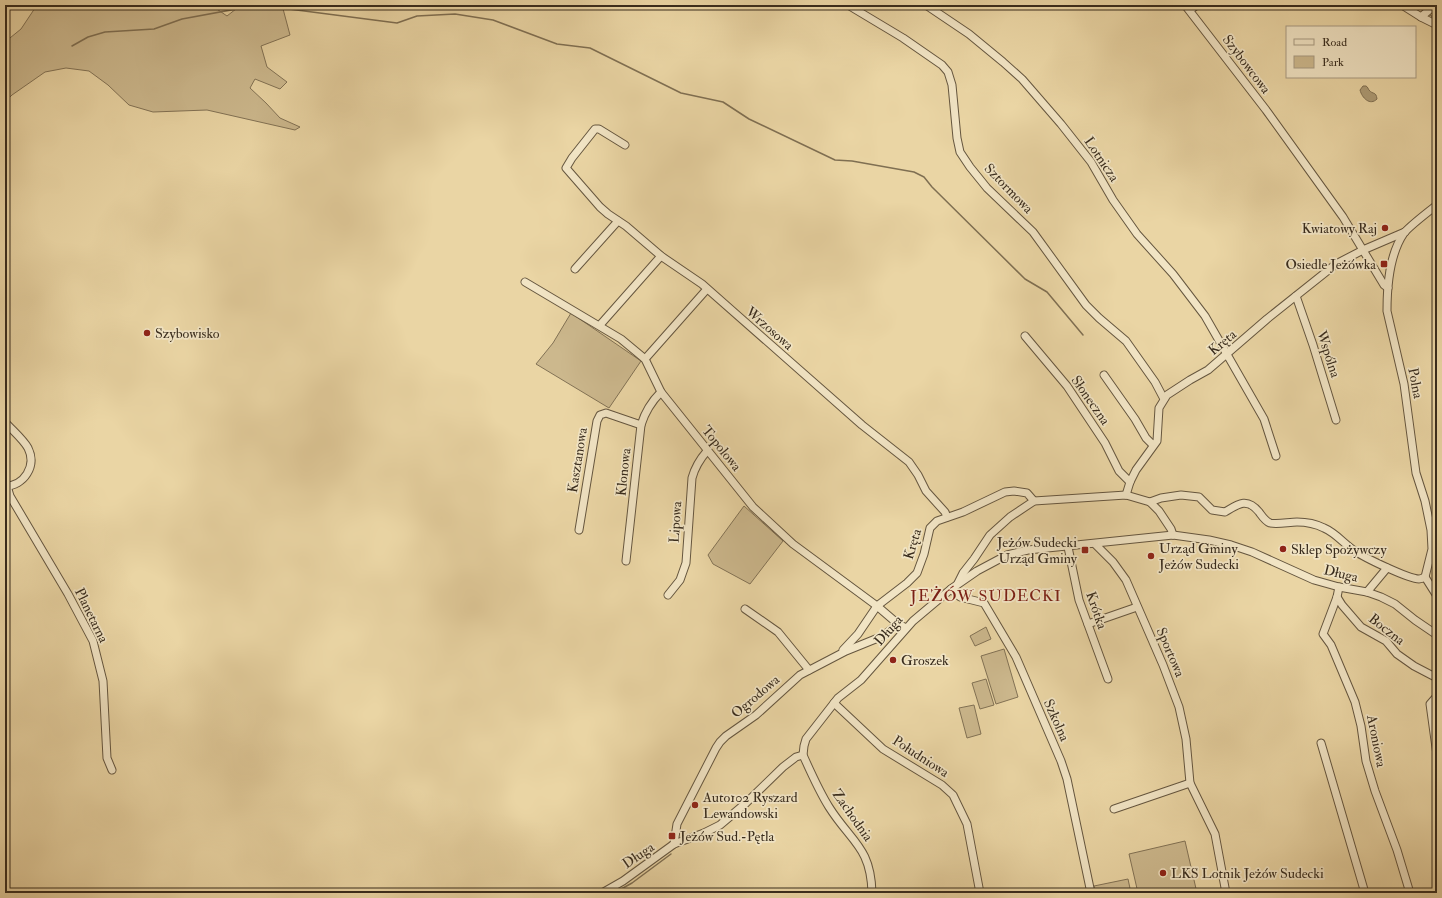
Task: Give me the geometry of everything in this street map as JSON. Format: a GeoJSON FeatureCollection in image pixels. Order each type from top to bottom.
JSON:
{"type":"FeatureCollection","features":[{"type":"Feature","properties":{"kind":"street","name":"Sztormowa"},"geometry":{"type":"LineString","coordinates":[[848,5],[903,38],[945,69],[950,77],[952,85],[960,152],[987,188],[1033,232],[1086,305],[1126,341],[1152,376],[1164,399]]}},
{"type":"Feature","properties":{"kind":"street","name":"Lotnicza"},"geometry":{"type":"LineString","coordinates":[[926,5],[969,34],[1022,78],[1091,162],[1113,200],[1137,234],[1173,274],[1205,316],[1264,419],[1276,456]]}},
{"type":"Feature","properties":{"kind":"street"},"geometry":{"type":"LineString","coordinates":[[1187,8],[1197,5]]}},
{"type":"Feature","properties":{"kind":"street"},"geometry":{"type":"LineString","coordinates":[[1402,5],[1437,25]]}},
{"type":"Feature","properties":{"kind":"street"},"geometry":{"type":"LineString","coordinates":[[1421,17],[1435,5]]}},
{"type":"Feature","properties":{"kind":"street","name":"Szybowcowa"},"geometry":{"type":"LineString","coordinates":[[1187,8],[1287,139],[1343,217],[1363,250]]}},
{"type":"Feature","properties":{"kind":"street","name":"Wrzosowa"},"geometry":{"type":"LineString","coordinates":[[625,145],[599,129],[594,129],[566,168],[600,207],[626,226],[661,256],[702,284],[862,425],[909,462],[926,491],[945,512],[947,517]]}},
{"type":"Feature","properties":{"kind":"street","name":"Polna"},"geometry":{"type":"LineString","coordinates":[[1425,577],[1431,554],[1431,530],[1425,501],[1416,473],[1404,384],[1387,311],[1388,288],[1397,247],[1405,232],[1437,205]]}},
{"type":"Feature","properties":{"kind":"street"},"geometry":{"type":"LineString","coordinates":[[575,269],[618,221]]}},
{"type":"Feature","properties":{"kind":"street","name":"Kręta"},"geometry":{"type":"LineString","coordinates":[[1164,399],[1167,395],[1208,370],[1267,319],[1336,264],[1363,250],[1405,232]]}},
{"type":"Feature","properties":{"kind":"street"},"geometry":{"type":"LineString","coordinates":[[1363,250],[1384,285],[1388,288]]}},
{"type":"Feature","properties":{"kind":"street"},"geometry":{"type":"LineString","coordinates":[[600,325],[661,256]]}},
{"type":"Feature","properties":{"kind":"street","name":"Topolowa"},"geometry":{"type":"LineString","coordinates":[[525,282],[600,325],[621,339],[645,359],[661,392],[753,507],[814,560],[877,606],[898,624],[906,628]]}},
{"type":"Feature","properties":{"kind":"street"},"geometry":{"type":"LineString","coordinates":[[645,359],[707,289]]}},
{"type":"Feature","properties":{"kind":"street","name":"Wspólna"},"geometry":{"type":"LineString","coordinates":[[1296,296],[1336,420]]}},
{"type":"Feature","properties":{"kind":"street","name":"Słoneczna"},"geometry":{"type":"LineString","coordinates":[[1025,336],[1067,386],[1105,443],[1118,471],[1130,482]]}},
{"type":"Feature","properties":{"kind":"street"},"geometry":{"type":"LineString","coordinates":[[1104,375],[1135,419],[1146,438],[1153,445]]}},
{"type":"Feature","properties":{"kind":"street","name":"Klonowa"},"geometry":{"type":"LineString","coordinates":[[626,561],[642,425],[645,413],[654,399],[661,392]]}},
{"type":"Feature","properties":{"kind":"street"},"geometry":{"type":"LineString","coordinates":[[1126,494],[1136,470],[1156,441],[1159,408],[1164,399]]}},
{"type":"Feature","properties":{"kind":"street","name":"Kasztanowa"},"geometry":{"type":"LineString","coordinates":[[579,530],[597,421],[600,415],[606,413],[642,425]]}},
{"type":"Feature","properties":{"kind":"street"},"geometry":{"type":"LineString","coordinates":[[5,422],[28,448],[31,462],[29,471],[24,479],[6,486]]}},
{"type":"Feature","properties":{"kind":"street","name":"Lipowa"},"geometry":{"type":"LineString","coordinates":[[668,595],[680,580],[686,563],[692,478],[696,466],[707,451]]}},
{"type":"Feature","properties":{"kind":"street","name":"Planetarna"},"geometry":{"type":"LineString","coordinates":[[6,486],[10,496],[68,594],[93,641],[103,681],[107,758],[112,770]]}},
{"type":"Feature","properties":{"kind":"street","name":"Kręta"},"geometry":{"type":"LineString","coordinates":[[841,654],[858,634],[877,606],[907,583],[917,573],[924,554],[930,528],[937,522],[963,512],[1005,492],[1014,491],[1027,493],[1034,501]]}},
{"type":"Feature","properties":{"kind":"street"},"geometry":{"type":"LineString","coordinates":[[957,584],[962,573],[974,559],[990,535],[1010,517],[1034,501],[1126,494],[1150,502],[1161,514],[1171,529],[1173,535]]}},
{"type":"Feature","properties":{"kind":"street"},"geometry":{"type":"LineString","coordinates":[[1150,502],[1181,494],[1199,497],[1212,510],[1225,512],[1237,504],[1246,503],[1256,508],[1264,519],[1270,523],[1299,522],[1312,524],[1324,528],[1336,535],[1355,551],[1387,568],[1419,579],[1425,577],[1437,596]]}},
{"type":"Feature","properties":{"kind":"street","name":"Długa"},"geometry":{"type":"LineString","coordinates":[[602,893],[611,891],[674,844],[704,833],[720,825],[746,803],[783,767],[796,757],[803,755],[806,739],[838,698],[861,680],[906,628],[957,584],[977,571],[1007,555],[1028,550],[1173,535],[1209,540],[1252,552],[1314,580],[1339,587],[1367,592],[1381,597],[1394,604],[1437,635]]}},
{"type":"Feature","properties":{"kind":"street","name":"Sportowa"},"geometry":{"type":"LineString","coordinates":[[1095,544],[1113,562],[1126,580],[1179,707],[1186,740],[1190,783],[1215,834],[1226,893]]}},
{"type":"Feature","properties":{"kind":"street","name":"Krótka"},"geometry":{"type":"LineString","coordinates":[[1068,547],[1078,600],[1108,679]]}},
{"type":"Feature","properties":{"kind":"street"},"geometry":{"type":"LineString","coordinates":[[1367,592],[1387,568]]}},
{"type":"Feature","properties":{"kind":"street"},"geometry":{"type":"LineString","coordinates":[[1337,597],[1339,587]]}},
{"type":"Feature","properties":{"kind":"street","name":"Szkolna"},"geometry":{"type":"LineString","coordinates":[[951,589],[960,597],[984,603],[1016,658],[1061,761],[1067,779],[1091,893]]}},
{"type":"Feature","properties":{"kind":"street","name":"Boczna"},"geometry":{"type":"LineString","coordinates":[[1337,597],[1342,605],[1361,626],[1386,641],[1397,654],[1414,666],[1437,678]]}},
{"type":"Feature","properties":{"kind":"street","name":"Aroniowa"},"geometry":{"type":"LineString","coordinates":[[1337,597],[1323,634],[1331,645],[1355,702],[1361,726],[1366,761],[1374,791],[1397,850],[1410,893]]}},
{"type":"Feature","properties":{"kind":"street"},"geometry":{"type":"LineString","coordinates":[[1088,624],[1137,606]]}},
{"type":"Feature","properties":{"kind":"street"},"geometry":{"type":"LineString","coordinates":[[745,609],[778,632],[809,670]]}},
{"type":"Feature","properties":{"kind":"street","name":"Ogrodowa"},"geometry":{"type":"LineString","coordinates":[[674,844],[678,824],[720,742],[726,736],[756,715],[800,675],[841,654],[883,636],[898,624]]}},
{"type":"Feature","properties":{"kind":"street"},"geometry":{"type":"LineString","coordinates":[[1437,696],[1430,704],[1437,755]]}},
{"type":"Feature","properties":{"kind":"street","name":"Południowa"},"geometry":{"type":"LineString","coordinates":[[834,703],[883,748],[942,785],[953,795],[967,824],[980,893]]}},
{"type":"Feature","properties":{"kind":"street"},"geometry":{"type":"LineString","coordinates":[[1321,743],[1365,893]]}},
{"type":"Feature","properties":{"kind":"street","name":"Zachodnia"},"geometry":{"type":"LineString","coordinates":[[803,755],[830,808],[861,848],[866,857],[870,868],[872,893]]}},
{"type":"Feature","properties":{"kind":"street"},"geometry":{"type":"LineString","coordinates":[[1114,809],[1190,783]]}},
{"type":"Feature","properties":{"kind":"green space"},"geometry":{"type":"Polygon","coordinates":[[[37,5],[211,5],[227,16],[241,5],[282,5],[290,35],[261,46],[267,67],[287,82],[280,89],[255,79],[250,88],[280,118],[300,127],[295,130],[207,110],[153,112],[129,105],[108,85],[89,71],[66,68],[45,72],[12,95],[5,102],[5,42],[21,29],[37,5]]]}},
{"type":"Feature","properties":{"kind":"green space"},"geometry":{"type":"Polygon","coordinates":[[[571,313],[641,361],[609,408],[536,364],[553,343],[571,313]]]}},
{"type":"Feature","properties":{"kind":"green space"},"geometry":{"type":"Polygon","coordinates":[[[744,506],[783,541],[750,584],[713,564],[708,555],[744,506]]]}},
{"type":"Feature","properties":{"kind":"green space"},"geometry":{"type":"Polygon","coordinates":[[[986,627],[991,639],[975,646],[970,636],[986,627]]]}},
{"type":"Feature","properties":{"kind":"green space"},"geometry":{"type":"Polygon","coordinates":[[[1004,649],[1018,697],[996,704],[981,656],[1004,649]]]}},
{"type":"Feature","properties":{"kind":"green space"},"geometry":{"type":"Polygon","coordinates":[[[986,679],[994,705],[980,709],[972,683],[986,679]]]}},
{"type":"Feature","properties":{"kind":"green space"},"geometry":{"type":"Polygon","coordinates":[[[974,705],[981,734],[967,738],[959,708],[974,705]]]}},
{"type":"Feature","properties":{"kind":"green space","name":"LKS Lotnik Jeżów Sudecki"},"geometry":{"type":"Polygon","coordinates":[[[1185,841],[1197,893],[1138,893],[1129,854],[1185,841]]]}},
{"type":"Feature","properties":{"kind":"green space"},"geometry":{"type":"Polygon","coordinates":[[[1128,879],[1131,893],[1095,893],[1094,886],[1128,879]]]}},
{"type":"Feature","properties":{"kind":"shaded area"},"geometry":{"type":"Polygon","coordinates":[[[1363,86],[1367,86],[1370,91],[1375,94],[1377,99],[1372,102],[1364,98],[1360,90],[1363,86]]]}},
{"type":"Feature","properties":{"kind":"waterway"},"geometry":{"type":"LineString","coordinates":[[72,46],[88,37],[105,32],[154,29],[182,19],[258,5],[397,23],[417,16],[455,14],[493,20],[557,44],[590,48],[681,93],[723,102],[749,119],[835,160],[852,161],[914,172],[924,177],[932,187],[1025,279],[1047,292],[1083,335]]}},
{"type":"Feature","properties":{"kind":"waterway"},"geometry":{"type":"LineString","coordinates":[[1417,5],[1424,11]]}},
{"type":"Feature","properties":{"kind":"waterway"},"geometry":{"type":"LineString","coordinates":[[1430,15],[1437,20]]}},
{"type":"Feature","properties":{"kind":"waterway"},"geometry":{"type":"LineString","coordinates":[[614,893],[632,883],[671,854]]}},
{"type":"Feature","properties":{"kind":"place","name":"Kwiatowy Raj"},"geometry":{"type":"Point","coordinates":[1385,228]}},
{"type":"Feature","properties":{"kind":"place","name":"Osiedle Jeżówka"},"geometry":{"type":"Point","coordinates":[1384,264]}},
{"type":"Feature","properties":{"kind":"place","name":"Szybowisko"},"geometry":{"type":"Point","coordinates":[147,333]}},
{"type":"Feature","properties":{"kind":"place","name":"Sklep Spożywczy"},"geometry":{"type":"Point","coordinates":[1283,549]}},
{"type":"Feature","properties":{"kind":"place","name":"Jeżów Sudecki Urząd Gminy"},"geometry":{"type":"Point","coordinates":[1085,550]}},
{"type":"Feature","properties":{"kind":"place","name":"Urząd Gminy Jeżów Sudecki"},"geometry":{"type":"Point","coordinates":[1151,556]}},
{"type":"Feature","properties":{"kind":"place","name":"Groszek"},"geometry":{"type":"Point","coordinates":[893,660]}},
{"type":"Feature","properties":{"kind":"place","name":"Auto102 Ryszard Lewandowski"},"geometry":{"type":"Point","coordinates":[695,805]}},
{"type":"Feature","properties":{"kind":"place","name":"Jeżów Sud.-Pętla"},"geometry":{"type":"Point","coordinates":[672,836]}},
{"type":"Feature","properties":{"kind":"place","name":"LKS Lotnik Jeżów Sudecki"},"geometry":{"type":"Point","coordinates":[1163,873]}},
{"type":"Feature","properties":{"kind":"district","name":"JEŻÓW SUDECKI"},"geometry":{"type":"Point","coordinates":[986,595]}}]}
